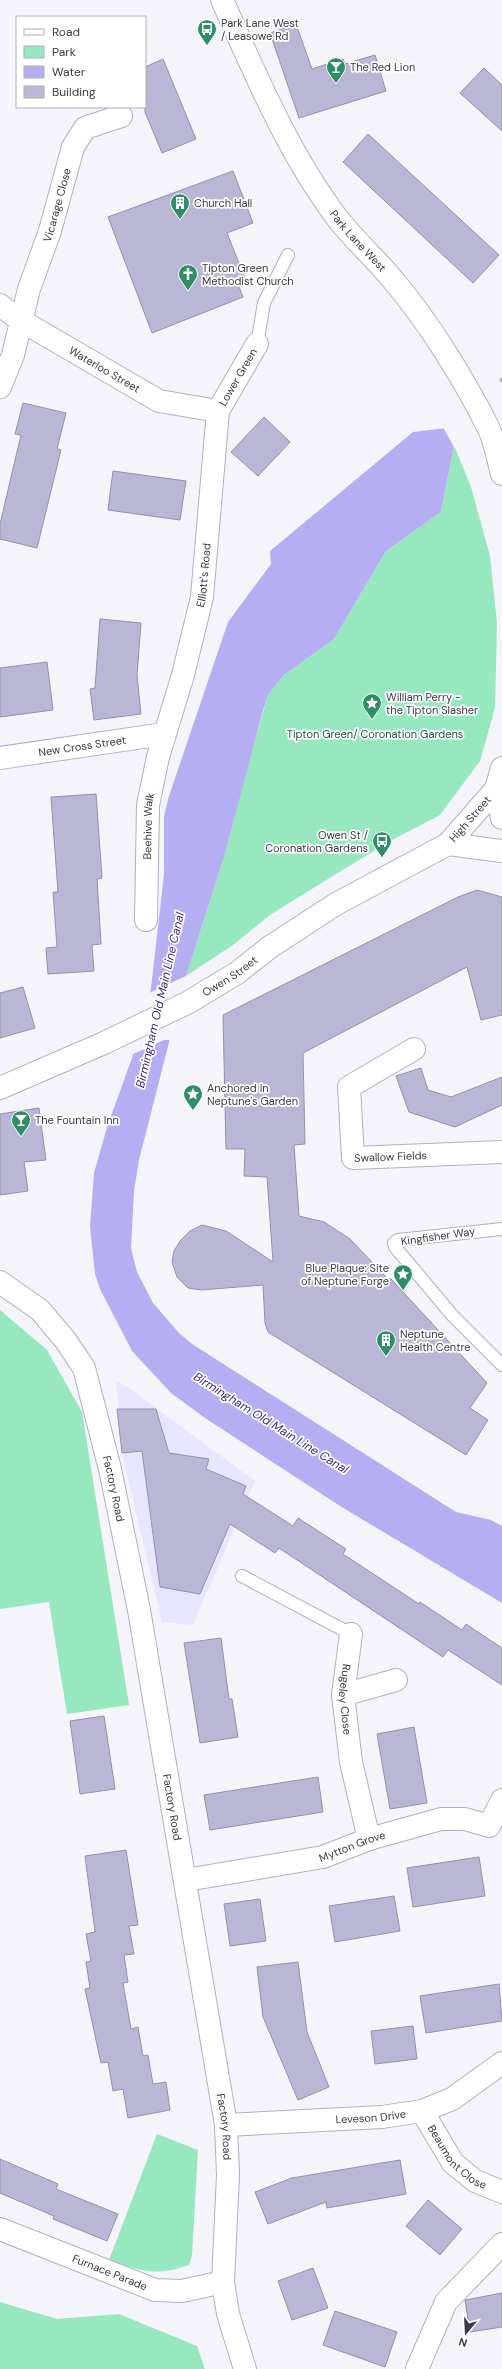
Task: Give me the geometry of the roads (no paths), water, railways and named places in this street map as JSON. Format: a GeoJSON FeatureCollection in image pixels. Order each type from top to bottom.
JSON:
{"type":"FeatureCollection","features":[{"type":"Feature","properties":{"kind":"street","name":"Park Lane West"},"geometry":{"type":"LineString","coordinates":[[222,0],[266,99],[299,160],[339,220],[393,279],[413,305],[454,368],[489,429],[502,474]]}},
{"type":"Feature","properties":{"kind":"street","name":"Vicarage Close"},"geometry":{"type":"LineString","coordinates":[[0,387],[13,355],[20,320],[50,230],[73,147],[86,128],[121,116]]}},
{"type":"Feature","properties":{"kind":"street","name":"Waterloo Street"},"geometry":{"type":"LineString","coordinates":[[0,305],[20,320],[159,400],[218,411]]}},
{"type":"Feature","properties":{"kind":"street","name":"Lower Green"},"geometry":{"type":"LineString","coordinates":[[218,411],[257,344]]}},
{"type":"Feature","properties":{"kind":"street","name":"Elliott's Road"},"geometry":{"type":"LineString","coordinates":[[164,734],[183,674],[202,597],[218,411]]}},
{"type":"Feature","properties":{"kind":"street","name":"New Cross Street"},"geometry":{"type":"LineString","coordinates":[[0,758],[164,734]]}},
{"type":"Feature","properties":{"kind":"street","name":"Beehive Walk"},"geometry":{"type":"LineString","coordinates":[[146,920],[148,805],[164,734]]}},
{"type":"Feature","properties":{"kind":"street"},"geometry":{"type":"LineString","coordinates":[[502,768],[496,789],[502,818]]}},
{"type":"Feature","properties":{"kind":"street","name":"High Street"},"geometry":{"type":"LineString","coordinates":[[448,844],[496,789]]}},
{"type":"Feature","properties":{"kind":"street","name":"High Street"},"geometry":{"type":"LineString","coordinates":[[448,844],[502,851]]}},
{"type":"Feature","properties":{"kind":"street","name":"Owen Street"},"geometry":{"type":"LineString","coordinates":[[0,1088],[104,1043],[189,1002],[237,973],[270,947],[336,904],[448,844]]}},
{"type":"Feature","properties":{"kind":"street","name":"Swallow Fields"},"geometry":{"type":"LineString","coordinates":[[414,1049],[349,1087],[353,1158],[502,1152]]}},
{"type":"Feature","properties":{"kind":"street","name":"Factory Road"},"geometry":{"type":"LineString","coordinates":[[0,1282],[40,1310],[66,1341],[84,1368],[110,1469],[139,1610],[186,1880],[226,2125],[228,2175],[223,2282],[228,2314],[245,2369]]}},
{"type":"Feature","properties":{"kind":"street","name":"Rugeley Close"},"geometry":{"type":"LineString","coordinates":[[351,1634],[343,1695],[351,1762],[369,1839]]}},
{"type":"Feature","properties":{"kind":"street"},"geometry":{"type":"LineString","coordinates":[[343,1695],[396,1680]]}},
{"type":"Feature","properties":{"kind":"street","name":"Mytton Grove"},"geometry":{"type":"LineString","coordinates":[[186,1880],[323,1857],[369,1839],[441,1819],[465,1820],[496,1829],[502,1800]]}},
{"type":"Feature","properties":{"kind":"street","name":"Leveson Drive"},"geometry":{"type":"LineString","coordinates":[[226,2125],[382,2117],[422,2111],[452,2098],[502,2063]]}},
{"type":"Feature","properties":{"kind":"street","name":"Beaumont Close"},"geometry":{"type":"LineString","coordinates":[[422,2111],[453,2162],[475,2181],[502,2192]]}},
{"type":"Feature","properties":{"kind":"street","name":"Furnace Parade"},"geometry":{"type":"LineString","coordinates":[[0,2229],[155,2290],[182,2291],[223,2282]]}},
{"type":"Feature","properties":{"kind":"street"},"geometry":{"type":"LineString","coordinates":[[417,2369],[446,2302],[502,2244]]}},
{"type":"Feature","properties":{"kind":"lane"},"geometry":{"type":"LineString","coordinates":[[257,344],[264,303],[288,255]]}},
{"type":"Feature","properties":{"kind":"lane","name":"Kingfisher Way"},"geometry":{"type":"LineString","coordinates":[[502,1229],[398,1240],[394,1243],[395,1247],[452,1315],[502,1365]]}},
{"type":"Feature","properties":{"kind":"lane","name":"Rugeley Close"},"geometry":{"type":"LineString","coordinates":[[242,1576],[351,1634]]}},
{"type":"Feature","properties":{"kind":"water","name":"Birmingham Old Main Line Canal"},"geometry":{"type":"Polygon","coordinates":[[[502,377],[502,396],[453,440],[454,445],[441,512],[386,551],[334,639],[284,675],[268,695],[224,857],[186,976],[139,1160],[134,1191],[131,1248],[137,1272],[153,1303],[179,1333],[192,1344],[456,1512],[491,1520],[502,1526],[502,1603],[340,1506],[205,1418],[171,1393],[132,1351],[100,1289],[95,1274],[90,1227],[94,1173],[108,1124],[132,1058],[151,988],[164,874],[164,816],[169,796],[228,622],[271,564],[270,551],[413,432],[446,428],[502,377]]]}},
{"type":"Feature","properties":{"kind":"place","name":"Park Lane West / Leasowe Rd"},"geometry":{"type":"Point","coordinates":[207,46]}},
{"type":"Feature","properties":{"kind":"place","name":"The Red Lion"},"geometry":{"type":"Point","coordinates":[336,84]}},
{"type":"Feature","properties":{"kind":"place","name":"Church Hall"},"geometry":{"type":"Point","coordinates":[180,220]}},
{"type":"Feature","properties":{"kind":"place","name":"Tipton Green Methodist Church"},"geometry":{"type":"Point","coordinates":[188,291]}},
{"type":"Feature","properties":{"kind":"place","name":"William Perry - the Tipton Slasher"},"geometry":{"type":"Point","coordinates":[372,720]}},
{"type":"Feature","properties":{"kind":"place","name":"Owen St / Coronation Gardens"},"geometry":{"type":"Point","coordinates":[382,858]}},
{"type":"Feature","properties":{"kind":"place","name":"Anchored in Neptune's Garden"},"geometry":{"type":"Point","coordinates":[193,1111]}},
{"type":"Feature","properties":{"kind":"place","name":"The Fountain Inn"},"geometry":{"type":"Point","coordinates":[21,1137]}},
{"type":"Feature","properties":{"kind":"place","name":"Blue Plaque: Site of Neptune Forge"},"geometry":{"type":"Point","coordinates":[403,1291]}},
{"type":"Feature","properties":{"kind":"place","name":"Neptune Health Centre"},"geometry":{"type":"Point","coordinates":[386,1357]}},
{"type":"Feature","properties":{"kind":"park label","name":"Tipton Green/ Coronation Gardens"},"geometry":{"type":"Point","coordinates":[375,734]}}]}
